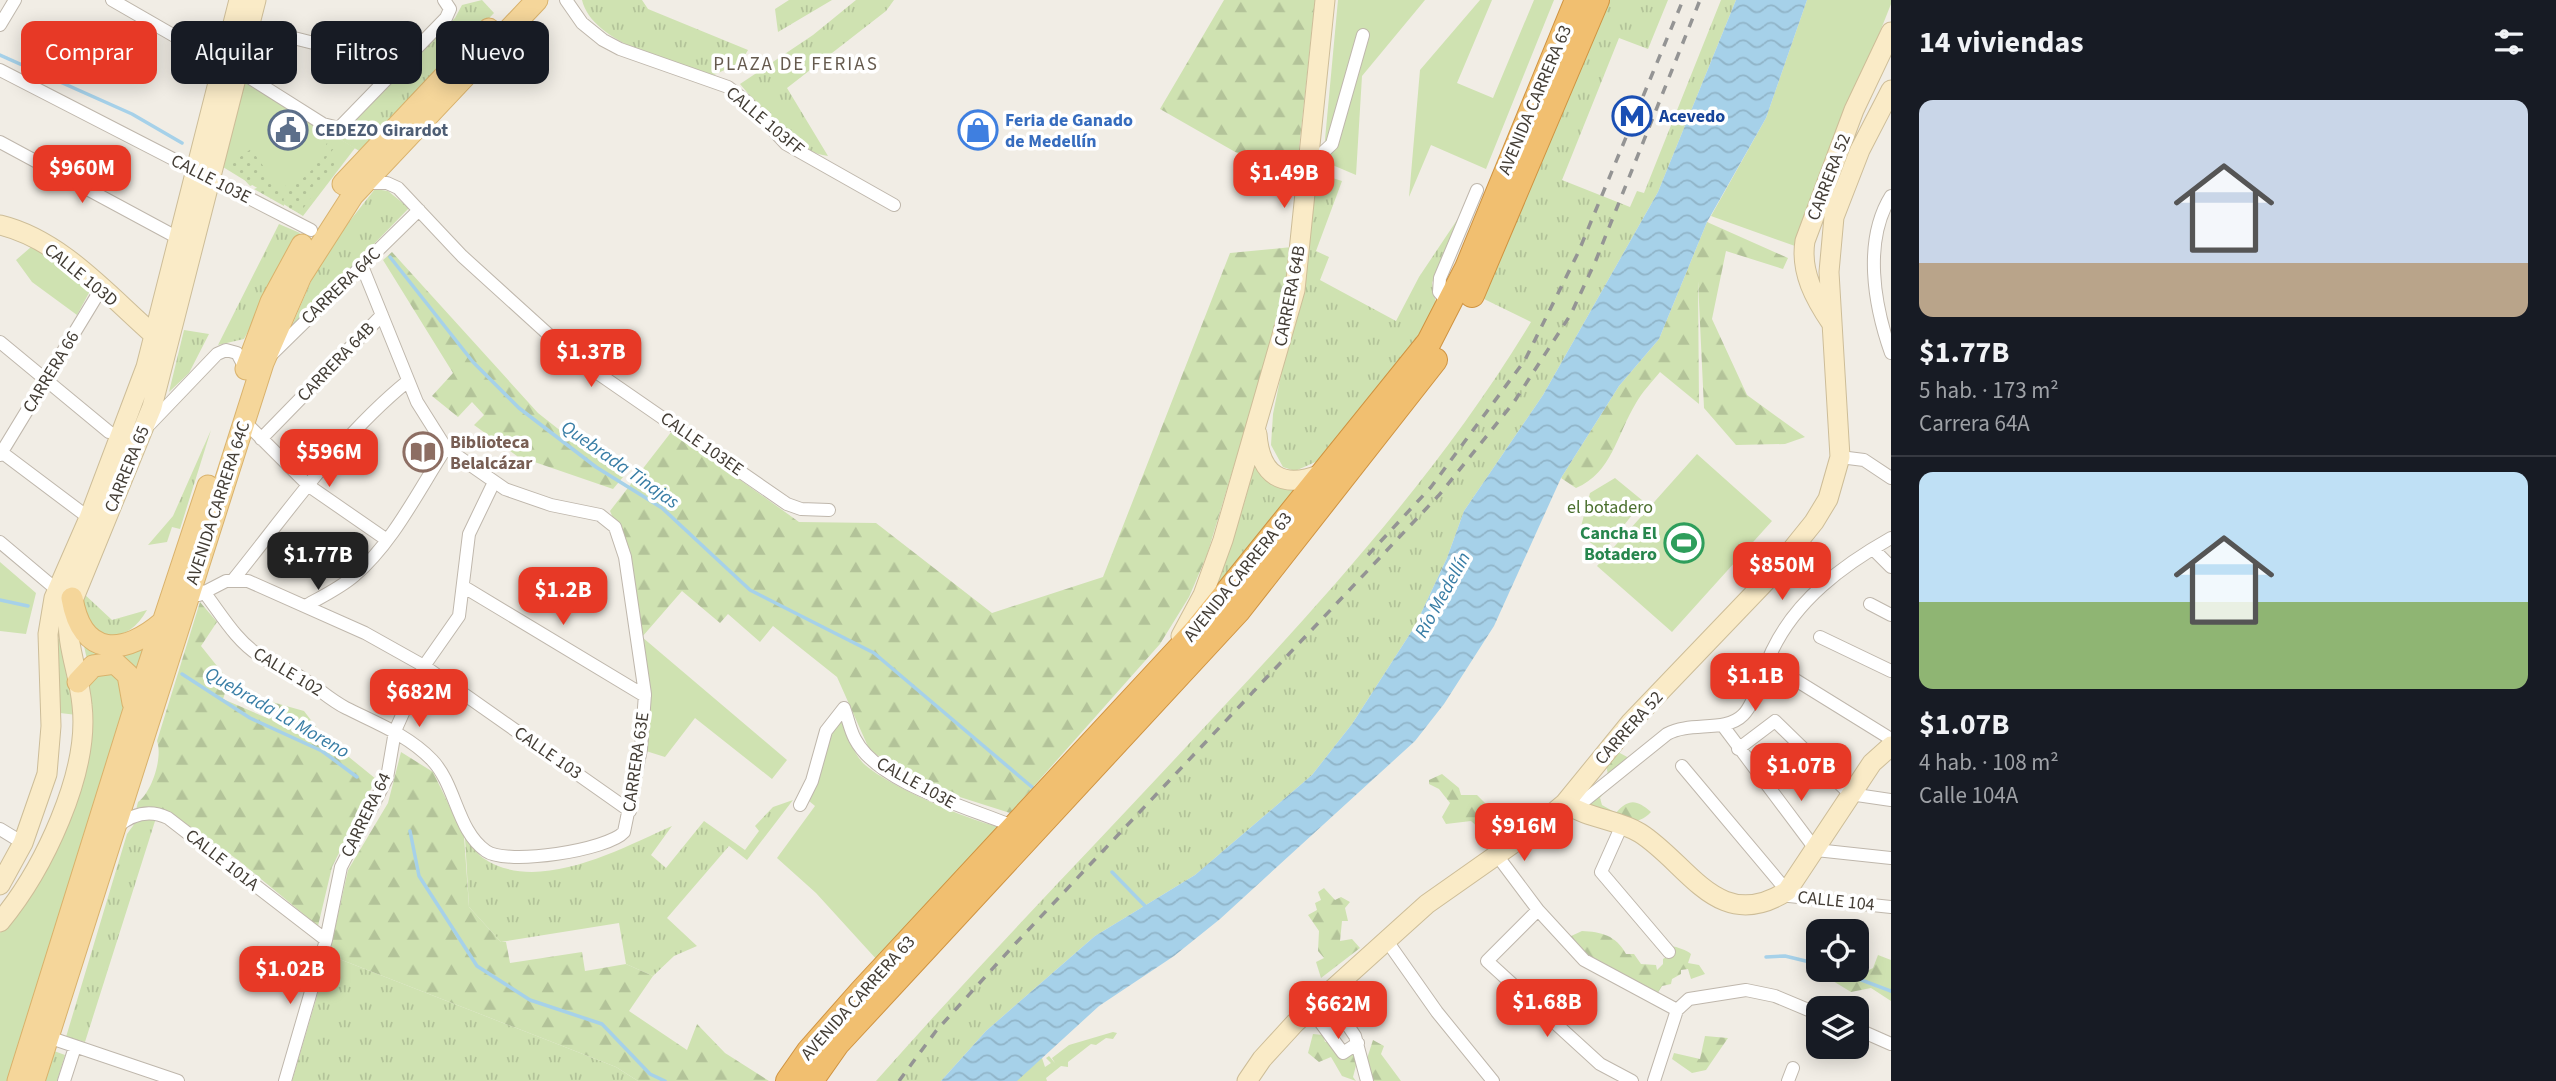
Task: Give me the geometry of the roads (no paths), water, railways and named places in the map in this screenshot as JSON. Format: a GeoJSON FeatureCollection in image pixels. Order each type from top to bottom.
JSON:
{"type":"FeatureCollection","features":[{"type":"Feature","properties":{"kind":"highway","name":"AVENIDA CARRERA 63"},"geometry":{"type":"LineString","coordinates":[[788,1081],[809,1051],[844,1011],[1224,599],[1321,474],[1429,342],[1450,304],[1577,0]]}},
{"type":"Feature","properties":{"kind":"highway","name":"AVENIDA CARRERA 63"},"geometry":{"type":"LineString","coordinates":[[811,1081],[837,1044],[1238,611],[1423,378],[1447,343],[1487,263],[1597,0]]}},
{"type":"Feature","properties":{"kind":"main road","name":"CARRERA 65"},"geometry":{"type":"LineString","coordinates":[[237,21],[239,0]]}},
{"type":"Feature","properties":{"kind":"main road","name":"CARRERA 65"},"geometry":{"type":"LineString","coordinates":[[251,21],[256,0]]}},
{"type":"Feature","properties":{"kind":"main road","name":"AVENIDA CARRERA 64C"},"geometry":{"type":"LineString","coordinates":[[34,1081],[112,831],[195,590],[244,421],[254,367],[271,302],[311,230],[363,160],[517,0]]}},
{"type":"Feature","properties":{"kind":"main road","name":"AVENIDA CARRERA 64C"},"geometry":{"type":"LineString","coordinates":[[18,1081],[163,622],[254,367],[314,250],[362,184],[537,0]]}},
{"type":"Feature","properties":{"kind":"main road","name":"CARRERA 64B"},"geometry":{"type":"LineString","coordinates":[[1164,666],[1211,576],[1295,290],[1325,0]]}},
{"type":"Feature","properties":{"kind":"main road","name":"CARRERA 52"},"geometry":{"type":"LineString","coordinates":[[1832,324],[1819,306],[1805,273],[1802,257],[1804,241],[1854,110],[1889,42]]}},
{"type":"Feature","properties":{"kind":"main road","name":"CARRERA 65"},"geometry":{"type":"LineString","coordinates":[[0,885],[23,842],[44,786],[50,756],[48,634],[143,432],[164,365],[205,175],[228,84]]}},
{"type":"Feature","properties":{"kind":"main road","name":"CARRERA 52"},"geometry":{"type":"LineString","coordinates":[[1247,1081],[1262,1059],[1310,1008],[1427,904],[1496,854],[1570,806],[1631,722],[1769,579],[1814,522],[1828,499],[1840,457],[1829,272],[1834,217],[1860,150],[1891,90]]}},
{"type":"Feature","properties":{"kind":"main road","name":"CARRERA 65"},"geometry":{"type":"LineString","coordinates":[[0,922],[27,888],[46,853],[75,770],[82,738],[78,682],[67,633],[65,594],[89,518],[133,406],[155,336],[180,239],[205,175]]}},
{"type":"Feature","properties":{"kind":"main road","name":"CALLE 103D"},"geometry":{"type":"LineString","coordinates":[[0,225],[50,247],[155,336]]}},
{"type":"Feature","properties":{"kind":"main road"},"geometry":{"type":"LineString","coordinates":[[1805,273],[1814,275],[1829,272]]}},
{"type":"Feature","properties":{"kind":"main road","name":"CARRERA 64B"},"geometry":{"type":"LineString","coordinates":[[1258,423],[1258,446],[1264,466],[1270,472],[1296,481],[1321,474]]}},
{"type":"Feature","properties":{"kind":"main road"},"geometry":{"type":"LineString","coordinates":[[65,594],[81,628],[104,645],[128,645],[163,622]]}},
{"type":"Feature","properties":{"kind":"main road"},"geometry":{"type":"LineString","coordinates":[[78,682],[93,666],[108,662],[120,665],[131,682],[132,716]]}},
{"type":"Feature","properties":{"kind":"main road"},"geometry":{"type":"LineString","coordinates":[[51,726],[59,718],[72,718],[82,738]]}},
{"type":"Feature","properties":{"kind":"main road"},"geometry":{"type":"LineString","coordinates":[[1570,806],[1642,834],[1714,898],[1733,903],[1778,896],[1816,850],[1889,736]]}},
{"type":"Feature","properties":{"kind":"street"},"geometry":{"type":"LineString","coordinates":[[0,25],[15,0]]}},
{"type":"Feature","properties":{"kind":"street"},"geometry":{"type":"LineString","coordinates":[[112,0],[171,33]]}},
{"type":"Feature","properties":{"kind":"street","name":"CALLE 103FF"},"geometry":{"type":"LineString","coordinates":[[566,0],[582,23],[603,40],[706,81],[728,87],[786,144],[894,205]]}},
{"type":"Feature","properties":{"kind":"street"},"geometry":{"type":"LineString","coordinates":[[422,43],[446,18],[446,2]]}},
{"type":"Feature","properties":{"kind":"street"},"geometry":{"type":"LineString","coordinates":[[1309,159],[1317,158],[1332,144],[1363,36]]}},
{"type":"Feature","properties":{"kind":"street","name":"CALLE 103E"},"geometry":{"type":"LineString","coordinates":[[0,70],[311,230]]}},
{"type":"Feature","properties":{"kind":"street"},"geometry":{"type":"LineString","coordinates":[[259,84],[333,128],[345,125],[383,84]]}},
{"type":"Feature","properties":{"kind":"street"},"geometry":{"type":"LineString","coordinates":[[0,142],[180,239]]}},
{"type":"Feature","properties":{"kind":"street"},"geometry":{"type":"LineString","coordinates":[[391,151],[398,188]]}},
{"type":"Feature","properties":{"kind":"street"},"geometry":{"type":"LineString","coordinates":[[362,184],[387,183],[398,188]]}},
{"type":"Feature","properties":{"kind":"street","name":"CALLE 103EE"},"geometry":{"type":"LineString","coordinates":[[398,188],[462,256],[570,354],[787,504],[801,509],[829,510]]}},
{"type":"Feature","properties":{"kind":"street"},"geometry":{"type":"LineString","coordinates":[[1450,304],[1439,292],[1440,278],[1477,190]]}},
{"type":"Feature","properties":{"kind":"street"},"geometry":{"type":"LineString","coordinates":[[1891,196],[1877,225],[1875,250],[1891,352]]}},
{"type":"Feature","properties":{"kind":"street","name":"CARRERA 64C"},"geometry":{"type":"LineString","coordinates":[[254,367],[419,210]]}},
{"type":"Feature","properties":{"kind":"street"},"geometry":{"type":"LineString","coordinates":[[362,266],[425,418],[446,448],[494,482]]}},
{"type":"Feature","properties":{"kind":"street","name":"CARRERA 66"},"geometry":{"type":"LineString","coordinates":[[1,453],[101,289]]}},
{"type":"Feature","properties":{"kind":"street","name":"CARRERA 64B"},"geometry":{"type":"LineString","coordinates":[[261,439],[382,315]]}},
{"type":"Feature","properties":{"kind":"street"},"geometry":{"type":"LineString","coordinates":[[0,342],[109,432]]}},
{"type":"Feature","properties":{"kind":"street"},"geometry":{"type":"LineString","coordinates":[[143,432],[217,354],[226,350],[237,353],[254,367]]}},
{"type":"Feature","properties":{"kind":"street"},"geometry":{"type":"LineString","coordinates":[[195,590],[233,580],[351,434],[378,405],[408,381]]}},
{"type":"Feature","properties":{"kind":"street"},"geometry":{"type":"LineString","coordinates":[[244,421],[310,486],[387,540]]}},
{"type":"Feature","properties":{"kind":"street"},"geometry":{"type":"LineString","coordinates":[[307,605],[355,576],[387,540],[446,448]]}},
{"type":"Feature","properties":{"kind":"street"},"geometry":{"type":"LineString","coordinates":[[1,453],[89,518]]}},
{"type":"Feature","properties":{"kind":"street"},"geometry":{"type":"LineString","coordinates":[[1840,457],[1864,460],[1891,478]]}},
{"type":"Feature","properties":{"kind":"street","name":"CARRERA 63E"},"geometry":{"type":"LineString","coordinates":[[494,482],[527,498],[588,511],[609,520],[625,557],[645,696],[641,749],[630,811],[618,838]]}},
{"type":"Feature","properties":{"kind":"street","name":"CARRERA 64"},"geometry":{"type":"LineString","coordinates":[[285,1081],[326,940],[341,867],[387,778],[395,731],[424,666],[459,616],[469,534],[494,482]]}},
{"type":"Feature","properties":{"kind":"street"},"geometry":{"type":"LineString","coordinates":[[1570,806],[1680,727],[1723,726],[1745,714],[1776,642],[1794,613],[1836,574],[1891,537]]}},
{"type":"Feature","properties":{"kind":"street"},"geometry":{"type":"LineString","coordinates":[[0,542],[65,594]]}},
{"type":"Feature","properties":{"kind":"street"},"geometry":{"type":"LineString","coordinates":[[1873,549],[1891,567]]}},
{"type":"Feature","properties":{"kind":"street","name":"CALLE 103"},"geometry":{"type":"LineString","coordinates":[[233,580],[258,585],[307,605],[424,666],[630,811]]}},
{"type":"Feature","properties":{"kind":"street"},"geometry":{"type":"LineString","coordinates":[[464,587],[645,696]]}},
{"type":"Feature","properties":{"kind":"street","name":"CALLE 102"},"geometry":{"type":"LineString","coordinates":[[195,590],[261,657],[293,671],[343,707],[395,731],[440,769],[474,838],[486,852],[500,857],[525,858],[618,838]]}},
{"type":"Feature","properties":{"kind":"street"},"geometry":{"type":"LineString","coordinates":[[1870,604],[1891,615]]}},
{"type":"Feature","properties":{"kind":"street"},"geometry":{"type":"LineString","coordinates":[[1820,637],[1891,671]]}},
{"type":"Feature","properties":{"kind":"street"},"geometry":{"type":"LineString","coordinates":[[1794,679],[1889,736]]}},
{"type":"Feature","properties":{"kind":"street","name":"CALLE 103E"},"geometry":{"type":"LineString","coordinates":[[800,805],[812,781],[826,731],[845,708],[855,738],[877,762],[949,804],[1015,827]]}},
{"type":"Feature","properties":{"kind":"street"},"geometry":{"type":"LineString","coordinates":[[1738,749],[1775,721],[1850,794],[1891,800]]}},
{"type":"Feature","properties":{"kind":"street"},"geometry":{"type":"LineString","coordinates":[[1723,726],[1816,850],[1891,858]]}},
{"type":"Feature","properties":{"kind":"street","name":"CALLE 104"},"geometry":{"type":"LineString","coordinates":[[1682,766],[1778,896],[1891,907]]}},
{"type":"Feature","properties":{"kind":"street","name":"CALLE 101A"},"geometry":{"type":"LineString","coordinates":[[112,831],[134,815],[152,813],[167,818],[326,940]]}},
{"type":"Feature","properties":{"kind":"street"},"geometry":{"type":"LineString","coordinates":[[1622,825],[1601,872],[1669,952]]}},
{"type":"Feature","properties":{"kind":"street"},"geometry":{"type":"LineString","coordinates":[[0,829],[23,842]]}},
{"type":"Feature","properties":{"kind":"street"},"geometry":{"type":"LineString","coordinates":[[1496,854],[1538,910],[1584,960],[1677,1010]]}},
{"type":"Feature","properties":{"kind":"street"},"geometry":{"type":"LineString","coordinates":[[1538,910],[1487,961],[1600,1064],[1632,1081]]}},
{"type":"Feature","properties":{"kind":"street"},"geometry":{"type":"LineString","coordinates":[[1387,941],[1437,1012],[1493,1081]]}},
{"type":"Feature","properties":{"kind":"street"},"geometry":{"type":"LineString","coordinates":[[1654,1081],[1677,1010],[1689,999],[1746,990],[1775,996],[1806,1009]]}},
{"type":"Feature","properties":{"kind":"street"},"geometry":{"type":"LineString","coordinates":[[1326,993],[1358,1043],[1367,1081]]}},
{"type":"Feature","properties":{"kind":"street"},"geometry":{"type":"LineString","coordinates":[[1310,1008],[1343,1053],[1358,1043]]}},
{"type":"Feature","properties":{"kind":"street"},"geometry":{"type":"LineString","coordinates":[[1869,1035],[1891,1044]]}},
{"type":"Feature","properties":{"kind":"street"},"geometry":{"type":"LineString","coordinates":[[48,1037],[178,1081]]}},
{"type":"Feature","properties":{"kind":"street"},"geometry":{"type":"LineString","coordinates":[[64,1081],[75,1046]]}},
{"type":"Feature","properties":{"kind":"street"},"geometry":{"type":"LineString","coordinates":[[1788,1081],[1793,1068]]}},
{"type":"Feature","properties":{"kind":"water","name":"Río Medellín"},"geometry":{"type":"Polygon","coordinates":[[[1736,0],[1807,0],[1766,118],[1707,222],[1659,339],[1619,386],[1561,478],[1494,626],[1444,704],[1415,741],[1220,919],[1174,956],[1099,1006],[1017,1081],[941,1081],[986,1031],[1095,936],[1195,875],[1312,775],[1352,724],[1415,626],[1447,558],[1464,511],[1543,395],[1658,192],[1736,0]]]}},
{"type":"Feature","properties":{"kind":"waterway","name":"Quebrada Tinajas"},"geometry":{"type":"LineString","coordinates":[[0,55],[132,114],[182,143]]}},
{"type":"Feature","properties":{"kind":"waterway","name":"Quebrada Tinajas"},"geometry":{"type":"LineString","coordinates":[[390,257],[473,362],[519,408],[596,467],[662,508],[750,590],[874,653],[1032,787]]}},
{"type":"Feature","properties":{"kind":"waterway","name":"Quebrada La Moreno"},"geometry":{"type":"LineString","coordinates":[[0,600],[28,606]]}},
{"type":"Feature","properties":{"kind":"waterway","name":"Quebrada La Moreno"},"geometry":{"type":"LineString","coordinates":[[182,674],[250,718],[322,751],[357,777]]}},
{"type":"Feature","properties":{"kind":"waterway","name":"Quebrada La Moreno"},"geometry":{"type":"LineString","coordinates":[[410,831],[419,876],[477,966],[530,1000],[602,1024],[650,1074],[665,1081]]}},
{"type":"Feature","properties":{"kind":"waterway","name":"Quebrada Tinajas"},"geometry":{"type":"LineString","coordinates":[[1112,872],[1147,908]]}},
{"type":"Feature","properties":{"kind":"waterway"},"geometry":{"type":"LineString","coordinates":[[1766,957],[1785,956],[1806,961]]}},
{"type":"Feature","properties":{"kind":"waterway"},"geometry":{"type":"LineString","coordinates":[[1867,982],[1891,991]]}},
{"type":"Feature","properties":{"kind":"railway"},"geometry":{"type":"LineString","coordinates":[[1368,555],[1431,487],[1525,360],[1578,253],[1683,0]]}},
{"type":"Feature","properties":{"kind":"railway"},"geometry":{"type":"LineString","coordinates":[[899,1081],[936,1031],[1015,944],[1440,494],[1514,402],[1571,314],[1596,260],[1700,0]]}},
{"type":"Feature","properties":{"kind":"place","name":"Acevedo"},"geometry":{"type":"Point","coordinates":[1632,116]}},
{"type":"Feature","properties":{"kind":"place","name":"CEDEZO Girardot"},"geometry":{"type":"Point","coordinates":[288,130]}},
{"type":"Feature","properties":{"kind":"place","name":"Feria de Ganado de Medellín"},"geometry":{"type":"Point","coordinates":[978,130]}},
{"type":"Feature","properties":{"kind":"place","name":"Biblioteca Belalcázar"},"geometry":{"type":"Point","coordinates":[423,452]}},
{"type":"Feature","properties":{"kind":"place","name":"Cancha El Botadero"},"geometry":{"type":"Point","coordinates":[1684,543]}},
{"type":"Feature","properties":{"kind":"district","name":"PLAZA DE FERIAS"},"geometry":{"type":"Point","coordinates":[796,64]}},
{"type":"Feature","properties":{"kind":"park label","name":"el botadero"},"geometry":{"type":"Point","coordinates":[1610,507]}}]}
